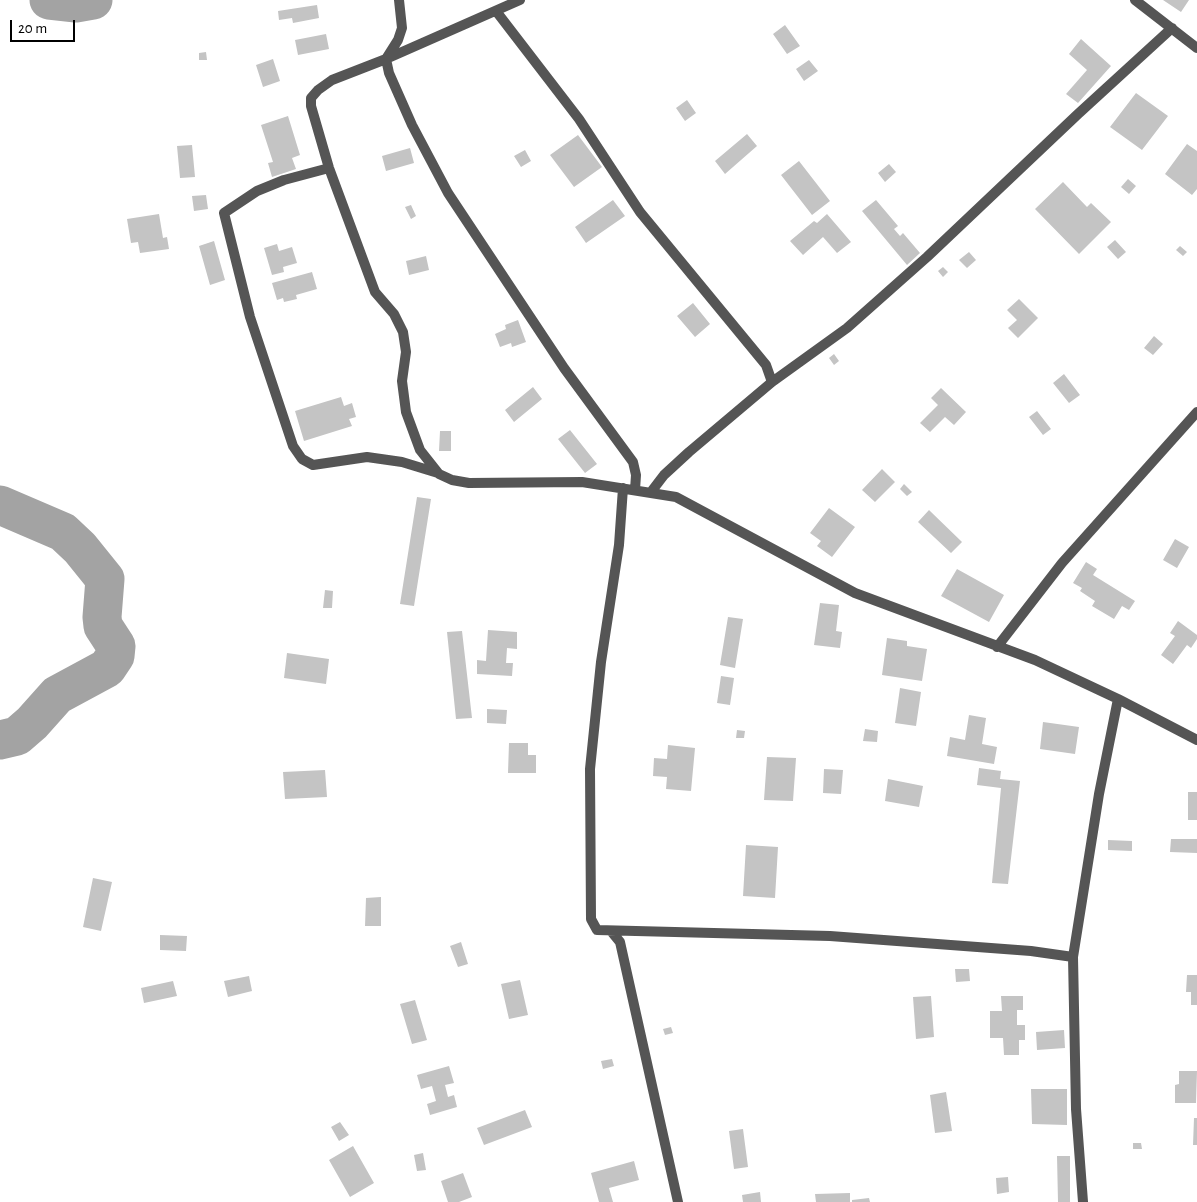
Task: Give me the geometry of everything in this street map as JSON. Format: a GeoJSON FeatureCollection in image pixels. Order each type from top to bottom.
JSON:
{"type":"FeatureCollection","features":[{"type":"Feature","properties":{"kind":"street"},"geometry":{"type":"LineString","coordinates":[[399,0],[402,28],[398,40],[386,59],[389,72],[412,125],[448,193],[564,368],[633,462],[636,474],[635,490]]}},
{"type":"Feature","properties":{"kind":"street"},"geometry":{"type":"LineString","coordinates":[[439,474],[420,450],[406,412],[402,381],[406,352],[403,332],[394,314],[375,292],[329,168],[311,106],[311,98],[318,90],[332,80],[386,59],[520,0]]}},
{"type":"Feature","properties":{"kind":"street"},"geometry":{"type":"LineString","coordinates":[[1135,0],[1197,48]]}},
{"type":"Feature","properties":{"kind":"street"},"geometry":{"type":"LineString","coordinates":[[496,11],[578,119],[646,219],[766,365],[772,382]]}},
{"type":"Feature","properties":{"kind":"street"},"geometry":{"type":"LineString","coordinates":[[651,492],[664,475],[682,458],[772,382],[847,328],[928,257],[1078,114],[1172,28]]}},
{"type":"Feature","properties":{"kind":"street"},"geometry":{"type":"LineString","coordinates":[[329,168],[284,180],[266,188],[224,213],[250,317],[293,446],[302,459],[313,466],[368,456],[402,462],[452,480],[469,483],[582,482],[676,497],[855,593],[1035,660],[1118,699],[1197,740]]}},
{"type":"Feature","properties":{"kind":"street"},"geometry":{"type":"LineString","coordinates":[[997,647],[1062,563],[1197,412]]}},
{"type":"Feature","properties":{"kind":"street"},"geometry":{"type":"LineString","coordinates":[[623,488],[619,545],[601,662],[590,769],[591,920],[597,930],[830,936],[1031,951],[1073,957]]}},
{"type":"Feature","properties":{"kind":"street"},"geometry":{"type":"LineString","coordinates":[[1083,1202],[1076,1109],[1073,957],[1098,794],[1118,699]]}},
{"type":"Feature","properties":{"kind":"street"},"geometry":{"type":"LineString","coordinates":[[611,931],[620,942],[678,1202]]}},
{"type":"Feature","properties":{"kind":"building"},"geometry":{"type":"Polygon","coordinates":[[[1163,0],[1189,0],[1181,12],[1163,0]]]}},
{"type":"Feature","properties":{"kind":"building"},"geometry":{"type":"Polygon","coordinates":[[[317,5],[319,18],[293,23],[292,18],[279,20],[278,11],[317,5]]]}},
{"type":"Feature","properties":{"kind":"building"},"geometry":{"type":"Polygon","coordinates":[[[785,25],[800,46],[787,54],[773,34],[785,25]]]}},
{"type":"Feature","properties":{"kind":"building"},"geometry":{"type":"Polygon","coordinates":[[[326,34],[329,49],[298,55],[295,40],[326,34]]]}},
{"type":"Feature","properties":{"kind":"building"},"geometry":{"type":"Polygon","coordinates":[[[1081,39],[1111,66],[1078,103],[1066,94],[1087,70],[1069,54],[1081,39]]]}},
{"type":"Feature","properties":{"kind":"building"},"geometry":{"type":"Polygon","coordinates":[[[206,52],[207,60],[199,60],[199,53],[206,52]]]}},
{"type":"Feature","properties":{"kind":"building"},"geometry":{"type":"Polygon","coordinates":[[[273,59],[280,81],[263,87],[256,65],[273,59]]]}},
{"type":"Feature","properties":{"kind":"building"},"geometry":{"type":"Polygon","coordinates":[[[809,60],[818,71],[804,81],[796,69],[809,60]]]}},
{"type":"Feature","properties":{"kind":"building"},"geometry":{"type":"Polygon","coordinates":[[[1136,93],[1168,116],[1142,150],[1110,127],[1136,93]]]}},
{"type":"Feature","properties":{"kind":"building"},"geometry":{"type":"Polygon","coordinates":[[[687,100],[696,113],[685,121],[676,108],[687,100]]]}},
{"type":"Feature","properties":{"kind":"building"},"geometry":{"type":"Polygon","coordinates":[[[288,116],[300,155],[292,158],[296,169],[272,177],[268,163],[273,162],[261,125],[288,116]]]}},
{"type":"Feature","properties":{"kind":"building"},"geometry":{"type":"Polygon","coordinates":[[[747,134],[757,146],[725,174],[715,161],[747,134]]]}},
{"type":"Feature","properties":{"kind":"building"},"geometry":{"type":"Polygon","coordinates":[[[578,135],[602,167],[574,187],[550,155],[578,135]]]}},
{"type":"Feature","properties":{"kind":"building"},"geometry":{"type":"Polygon","coordinates":[[[1187,144],[1197,151],[1197,189],[1192,195],[1165,174],[1187,144]]]}},
{"type":"Feature","properties":{"kind":"building"},"geometry":{"type":"Polygon","coordinates":[[[192,145],[195,177],[180,178],[177,146],[192,145]]]}},
{"type":"Feature","properties":{"kind":"building"},"geometry":{"type":"Polygon","coordinates":[[[410,148],[414,163],[386,171],[382,156],[410,148]]]}},
{"type":"Feature","properties":{"kind":"building"},"geometry":{"type":"Polygon","coordinates":[[[525,150],[531,161],[521,167],[514,156],[525,150]]]}},
{"type":"Feature","properties":{"kind":"building"},"geometry":{"type":"Polygon","coordinates":[[[799,161],[830,201],[812,215],[781,175],[799,161]]]}},
{"type":"Feature","properties":{"kind":"building"},"geometry":{"type":"Polygon","coordinates":[[[889,164],[896,172],[885,182],[878,173],[889,164]]]}},
{"type":"Feature","properties":{"kind":"building"},"geometry":{"type":"Polygon","coordinates":[[[1128,179],[1136,186],[1129,194],[1121,187],[1128,179]]]}},
{"type":"Feature","properties":{"kind":"building"},"geometry":{"type":"Polygon","coordinates":[[[1063,182],[1087,207],[1091,203],[1111,222],[1079,254],[1035,209],[1063,182]]]}},
{"type":"Feature","properties":{"kind":"building"},"geometry":{"type":"Polygon","coordinates":[[[206,195],[208,209],[194,211],[192,196],[206,195]]]}},
{"type":"Feature","properties":{"kind":"building"},"geometry":{"type":"Polygon","coordinates":[[[613,200],[625,216],[586,243],[575,227],[613,200]]]}},
{"type":"Feature","properties":{"kind":"building"},"geometry":{"type":"Polygon","coordinates":[[[876,200],[898,226],[894,229],[900,236],[903,233],[920,253],[907,265],[862,211],[876,200]]]}},
{"type":"Feature","properties":{"kind":"building"},"geometry":{"type":"Polygon","coordinates":[[[411,205],[416,216],[411,219],[405,207],[411,205]]]}},
{"type":"Feature","properties":{"kind":"building"},"geometry":{"type":"Polygon","coordinates":[[[159,214],[163,238],[167,237],[169,249],[140,253],[138,242],[131,243],[127,219],[159,214]]]}},
{"type":"Feature","properties":{"kind":"building"},"geometry":{"type":"Polygon","coordinates":[[[827,214],[851,242],[837,253],[823,237],[803,255],[790,241],[814,221],[817,223],[827,214]]]}},
{"type":"Feature","properties":{"kind":"building"},"geometry":{"type":"Polygon","coordinates":[[[1115,240],[1126,252],[1118,259],[1107,247],[1115,240]]]}},
{"type":"Feature","properties":{"kind":"building"},"geometry":{"type":"Polygon","coordinates":[[[214,241],[225,280],[210,285],[199,246],[214,241]]]}},
{"type":"Feature","properties":{"kind":"building"},"geometry":{"type":"Polygon","coordinates":[[[277,244],[279,251],[292,247],[297,263],[283,267],[284,272],[272,275],[264,248],[277,244]]]}},
{"type":"Feature","properties":{"kind":"building"},"geometry":{"type":"Polygon","coordinates":[[[1180,246],[1187,252],[1183,256],[1176,250],[1180,246]]]}},
{"type":"Feature","properties":{"kind":"building"},"geometry":{"type":"Polygon","coordinates":[[[969,252],[976,260],[967,268],[959,260],[969,252]]]}},
{"type":"Feature","properties":{"kind":"building"},"geometry":{"type":"Polygon","coordinates":[[[426,256],[429,270],[409,275],[406,261],[426,256]]]}},
{"type":"Feature","properties":{"kind":"building"},"geometry":{"type":"Polygon","coordinates":[[[943,267],[948,272],[943,277],[938,271],[943,267]]]}},
{"type":"Feature","properties":{"kind":"building"},"geometry":{"type":"Polygon","coordinates":[[[312,272],[317,289],[296,295],[297,299],[284,302],[283,298],[277,300],[272,283],[312,272]]]}},
{"type":"Feature","properties":{"kind":"building"},"geometry":{"type":"Polygon","coordinates":[[[1019,299],[1038,318],[1018,338],[1008,328],[1017,320],[1007,310],[1019,299]]]}},
{"type":"Feature","properties":{"kind":"building"},"geometry":{"type":"Polygon","coordinates":[[[693,303],[710,324],[695,337],[677,316],[693,303]]]}},
{"type":"Feature","properties":{"kind":"building"},"geometry":{"type":"Polygon","coordinates":[[[518,320],[526,342],[512,347],[511,343],[500,347],[495,334],[506,329],[505,325],[518,320]]]}},
{"type":"Feature","properties":{"kind":"building"},"geometry":{"type":"Polygon","coordinates":[[[1154,336],[1163,344],[1153,355],[1144,348],[1154,336]]]}},
{"type":"Feature","properties":{"kind":"building"},"geometry":{"type":"Polygon","coordinates":[[[834,354],[839,361],[834,365],[829,358],[834,354]]]}},
{"type":"Feature","properties":{"kind":"building"},"geometry":{"type":"Polygon","coordinates":[[[1064,374],[1080,395],[1069,403],[1053,383],[1064,374]]]}},
{"type":"Feature","properties":{"kind":"building"},"geometry":{"type":"Polygon","coordinates":[[[533,387],[542,399],[514,422],[505,410],[533,387]]]}},
{"type":"Feature","properties":{"kind":"building"},"geometry":{"type":"Polygon","coordinates":[[[941,388],[966,412],[954,425],[945,417],[930,432],[920,423],[938,405],[931,398],[941,388]]]}},
{"type":"Feature","properties":{"kind":"building"},"geometry":{"type":"Polygon","coordinates":[[[341,397],[344,406],[352,403],[356,417],[349,419],[352,426],[304,441],[295,411],[341,397]]]}},
{"type":"Feature","properties":{"kind":"building"},"geometry":{"type":"Polygon","coordinates":[[[1037,411],[1051,429],[1043,435],[1029,417],[1037,411]]]}},
{"type":"Feature","properties":{"kind":"building"},"geometry":{"type":"Polygon","coordinates":[[[570,430],[597,464],[585,473],[558,439],[570,430]]]}},
{"type":"Feature","properties":{"kind":"building"},"geometry":{"type":"Polygon","coordinates":[[[440,431],[451,431],[451,451],[439,451],[440,431]]]}},
{"type":"Feature","properties":{"kind":"building"},"geometry":{"type":"Polygon","coordinates":[[[882,469],[895,482],[875,502],[862,490],[882,469]]]}},
{"type":"Feature","properties":{"kind":"building"},"geometry":{"type":"Polygon","coordinates":[[[904,484],[912,492],[907,496],[900,489],[904,484]]]}},
{"type":"Feature","properties":{"kind":"building"},"geometry":{"type":"Polygon","coordinates":[[[417,497],[431,499],[414,606],[400,604],[417,497]]]}},
{"type":"Feature","properties":{"kind":"building"},"geometry":{"type":"Polygon","coordinates":[[[829,508],[855,527],[832,557],[817,546],[821,541],[810,533],[829,508]]]}},
{"type":"Feature","properties":{"kind":"building"},"geometry":{"type":"Polygon","coordinates":[[[929,510],[962,542],[951,553],[918,522],[929,510]]]}},
{"type":"Feature","properties":{"kind":"building"},"geometry":{"type":"Polygon","coordinates":[[[1175,539],[1189,547],[1177,568],[1163,560],[1175,539]]]}},
{"type":"Feature","properties":{"kind":"building"},"geometry":{"type":"Polygon","coordinates":[[[1086,562],[1097,569],[1093,575],[1135,601],[1129,610],[1122,606],[1114,619],[1092,606],[1095,601],[1080,591],[1082,588],[1073,583],[1086,562]]]}},
{"type":"Feature","properties":{"kind":"building"},"geometry":{"type":"Polygon","coordinates":[[[957,569],[1004,595],[989,622],[941,596],[957,569]]]}},
{"type":"Feature","properties":{"kind":"building"},"geometry":{"type":"Polygon","coordinates":[[[325,590],[333,591],[332,608],[323,608],[325,590]]]}},
{"type":"Feature","properties":{"kind":"building"},"geometry":{"type":"Polygon","coordinates":[[[820,603],[839,605],[836,631],[842,632],[840,648],[814,645],[820,603]]]}},
{"type":"Feature","properties":{"kind":"building"},"geometry":{"type":"Polygon","coordinates":[[[728,617],[743,619],[735,668],[720,665],[728,617]]]}},
{"type":"Feature","properties":{"kind":"building"},"geometry":{"type":"Polygon","coordinates":[[[1178,621],[1197,635],[1197,639],[1191,648],[1187,645],[1173,664],[1161,655],[1175,636],[1170,633],[1178,621]]]}},
{"type":"Feature","properties":{"kind":"building"},"geometry":{"type":"Polygon","coordinates":[[[488,630],[517,632],[517,649],[507,648],[506,663],[513,663],[512,676],[477,674],[477,660],[486,661],[488,630]]]}},
{"type":"Feature","properties":{"kind":"building"},"geometry":{"type":"Polygon","coordinates":[[[462,631],[472,718],[456,719],[447,632],[462,631]]]}},
{"type":"Feature","properties":{"kind":"building"},"geometry":{"type":"Polygon","coordinates":[[[887,638],[907,641],[907,646],[927,649],[922,681],[882,675],[887,638]]]}},
{"type":"Feature","properties":{"kind":"building"},"geometry":{"type":"Polygon","coordinates":[[[287,653],[329,659],[326,684],[284,678],[287,653]]]}},
{"type":"Feature","properties":{"kind":"building"},"geometry":{"type":"Polygon","coordinates":[[[721,676],[734,678],[730,705],[717,703],[721,676]]]}},
{"type":"Feature","properties":{"kind":"building"},"geometry":{"type":"Polygon","coordinates":[[[900,688],[921,692],[916,726],[895,723],[900,688]]]}},
{"type":"Feature","properties":{"kind":"building"},"geometry":{"type":"Polygon","coordinates":[[[487,709],[507,710],[506,724],[487,723],[487,709]]]}},
{"type":"Feature","properties":{"kind":"building"},"geometry":{"type":"Polygon","coordinates":[[[969,715],[986,718],[982,744],[997,747],[994,764],[947,756],[950,737],[965,740],[969,715]]]}},
{"type":"Feature","properties":{"kind":"building"},"geometry":{"type":"Polygon","coordinates":[[[1043,722],[1079,727],[1075,754],[1040,749],[1043,722]]]}},
{"type":"Feature","properties":{"kind":"building"},"geometry":{"type":"Polygon","coordinates":[[[865,729],[878,731],[877,742],[863,741],[865,729]]]}},
{"type":"Feature","properties":{"kind":"building"},"geometry":{"type":"Polygon","coordinates":[[[737,730],[745,731],[744,738],[736,738],[737,730]]]}},
{"type":"Feature","properties":{"kind":"building"},"geometry":{"type":"Polygon","coordinates":[[[509,743],[528,743],[528,755],[536,755],[536,773],[508,773],[509,743]]]}},
{"type":"Feature","properties":{"kind":"building"},"geometry":{"type":"Polygon","coordinates":[[[668,745],[695,748],[691,791],[666,789],[667,777],[653,776],[654,758],[667,759],[668,745]]]}},
{"type":"Feature","properties":{"kind":"building"},"geometry":{"type":"Polygon","coordinates":[[[767,757],[796,758],[793,801],[764,800],[767,757]]]}},
{"type":"Feature","properties":{"kind":"building"},"geometry":{"type":"Polygon","coordinates":[[[979,768],[1001,771],[1000,779],[1020,781],[1008,884],[992,883],[1001,788],[977,785],[979,768]]]}},
{"type":"Feature","properties":{"kind":"building"},"geometry":{"type":"Polygon","coordinates":[[[824,769],[843,770],[841,794],[823,793],[824,769]]]}},
{"type":"Feature","properties":{"kind":"building"},"geometry":{"type":"Polygon","coordinates":[[[325,770],[327,797],[285,799],[283,772],[325,770]]]}},
{"type":"Feature","properties":{"kind":"building"},"geometry":{"type":"Polygon","coordinates":[[[888,779],[923,786],[919,807],[885,801],[888,779]]]}},
{"type":"Feature","properties":{"kind":"building"},"geometry":{"type":"Polygon","coordinates":[[[1188,792],[1197,792],[1197,820],[1188,820],[1188,792]]]}},
{"type":"Feature","properties":{"kind":"building"},"geometry":{"type":"Polygon","coordinates":[[[1171,839],[1197,839],[1197,853],[1170,852],[1171,839]]]}},
{"type":"Feature","properties":{"kind":"building"},"geometry":{"type":"Polygon","coordinates":[[[1108,840],[1132,841],[1132,851],[1108,850],[1108,840]]]}},
{"type":"Feature","properties":{"kind":"building"},"geometry":{"type":"Polygon","coordinates":[[[746,845],[778,847],[775,898],[743,896],[746,845]]]}},
{"type":"Feature","properties":{"kind":"building"},"geometry":{"type":"Polygon","coordinates":[[[93,878],[112,882],[101,931],[83,927],[93,878]]]}},
{"type":"Feature","properties":{"kind":"building"},"geometry":{"type":"Polygon","coordinates":[[[381,897],[381,926],[365,926],[366,898],[381,897]]]}},
{"type":"Feature","properties":{"kind":"building"},"geometry":{"type":"Polygon","coordinates":[[[160,935],[187,936],[186,951],[160,950],[160,935]]]}},
{"type":"Feature","properties":{"kind":"building"},"geometry":{"type":"Polygon","coordinates":[[[461,942],[468,964],[458,967],[450,946],[461,942]]]}},
{"type":"Feature","properties":{"kind":"building"},"geometry":{"type":"Polygon","coordinates":[[[955,969],[969,969],[970,981],[956,982],[955,969]]]}},
{"type":"Feature","properties":{"kind":"building"},"geometry":{"type":"Polygon","coordinates":[[[1187,975],[1197,975],[1197,1005],[1191,1005],[1191,992],[1186,992],[1187,975]]]}},
{"type":"Feature","properties":{"kind":"building"},"geometry":{"type":"Polygon","coordinates":[[[249,976],[252,991],[228,997],[224,981],[249,976]]]}},
{"type":"Feature","properties":{"kind":"building"},"geometry":{"type":"Polygon","coordinates":[[[520,980],[528,1015],[509,1019],[501,984],[520,980]]]}},
{"type":"Feature","properties":{"kind":"building"},"geometry":{"type":"Polygon","coordinates":[[[173,981],[177,996],[144,1003],[141,988],[173,981]]]}},
{"type":"Feature","properties":{"kind":"building"},"geometry":{"type":"Polygon","coordinates":[[[931,996],[934,1037],[916,1039],[913,997],[931,996]]]}},
{"type":"Feature","properties":{"kind":"building"},"geometry":{"type":"Polygon","coordinates":[[[1001,996],[1023,996],[1023,1010],[1017,1010],[1017,1025],[1025,1025],[1025,1040],[1019,1040],[1019,1055],[1004,1055],[1003,1038],[990,1038],[990,1011],[1002,1011],[1001,996]]]}},
{"type":"Feature","properties":{"kind":"building"},"geometry":{"type":"Polygon","coordinates":[[[415,1000],[427,1040],[412,1044],[400,1004],[415,1000]]]}},
{"type":"Feature","properties":{"kind":"building"},"geometry":{"type":"Polygon","coordinates":[[[671,1027],[673,1033],[665,1035],[663,1029],[671,1027]]]}},
{"type":"Feature","properties":{"kind":"building"},"geometry":{"type":"Polygon","coordinates":[[[1064,1030],[1065,1048],[1037,1050],[1036,1032],[1064,1030]]]}},
{"type":"Feature","properties":{"kind":"building"},"geometry":{"type":"Polygon","coordinates":[[[612,1059],[614,1066],[603,1069],[601,1061],[612,1059]]]}},
{"type":"Feature","properties":{"kind":"building"},"geometry":{"type":"Polygon","coordinates":[[[449,1066],[454,1083],[445,1085],[448,1097],[454,1095],[457,1107],[430,1115],[427,1104],[436,1101],[432,1086],[421,1089],[417,1075],[449,1066]]]}},
{"type":"Feature","properties":{"kind":"building"},"geometry":{"type":"Polygon","coordinates":[[[1179,1071],[1197,1071],[1196,1103],[1175,1103],[1175,1085],[1179,1084],[1179,1071]]]}},
{"type":"Feature","properties":{"kind":"building"},"geometry":{"type":"Polygon","coordinates":[[[1031,1089],[1067,1089],[1067,1125],[1032,1124],[1031,1089]]]}},
{"type":"Feature","properties":{"kind":"building"},"geometry":{"type":"Polygon","coordinates":[[[946,1092],[952,1131],[935,1133],[930,1095],[946,1092]]]}},
{"type":"Feature","properties":{"kind":"building"},"geometry":{"type":"Polygon","coordinates":[[[525,1110],[532,1127],[484,1145],[477,1128],[525,1110]]]}},
{"type":"Feature","properties":{"kind":"building"},"geometry":{"type":"Polygon","coordinates":[[[1194,1118],[1197,1118],[1197,1145],[1193,1145],[1194,1118]]]}},
{"type":"Feature","properties":{"kind":"building"},"geometry":{"type":"Polygon","coordinates":[[[340,1122],[349,1135],[339,1141],[331,1127],[340,1122]]]}},
{"type":"Feature","properties":{"kind":"building"},"geometry":{"type":"Polygon","coordinates":[[[743,1129],[748,1167],[734,1169],[729,1131],[743,1129]]]}},
{"type":"Feature","properties":{"kind":"building"},"geometry":{"type":"Polygon","coordinates":[[[1133,1143],[1141,1143],[1142,1149],[1133,1149],[1133,1143]]]}},
{"type":"Feature","properties":{"kind":"building"},"geometry":{"type":"Polygon","coordinates":[[[353,1146],[374,1183],[350,1197],[329,1160],[353,1146]]]}},
{"type":"Feature","properties":{"kind":"building"},"geometry":{"type":"Polygon","coordinates":[[[423,1153],[426,1170],[417,1171],[414,1155],[423,1153]]]}},
{"type":"Feature","properties":{"kind":"building"},"geometry":{"type":"Polygon","coordinates":[[[1057,1156],[1070,1156],[1070,1202],[1058,1202],[1057,1156]]]}},
{"type":"Feature","properties":{"kind":"building"},"geometry":{"type":"Polygon","coordinates":[[[634,1161],[639,1180],[609,1188],[613,1202],[599,1202],[591,1173],[634,1161]]]}},
{"type":"Feature","properties":{"kind":"building"},"geometry":{"type":"Polygon","coordinates":[[[463,1173],[472,1197],[459,1202],[448,1202],[441,1181],[463,1173]]]}},
{"type":"Feature","properties":{"kind":"building"},"geometry":{"type":"Polygon","coordinates":[[[1008,1177],[1009,1192],[997,1194],[996,1178],[1008,1177]]]}},
{"type":"Feature","properties":{"kind":"building"},"geometry":{"type":"Polygon","coordinates":[[[760,1192],[761,1202],[743,1202],[742,1195],[760,1192]]]}},
{"type":"Feature","properties":{"kind":"building"},"geometry":{"type":"Polygon","coordinates":[[[850,1193],[850,1202],[816,1202],[815,1194],[850,1193]]]}},
{"type":"Feature","properties":{"kind":"building"},"geometry":{"type":"Polygon","coordinates":[[[869,1198],[870,1202],[852,1202],[852,1200],[869,1198]]]}},
{"type":"Feature","properties":{"kind":"waterway"},"geometry":{"type":"LineString","coordinates":[[49,0],[76,3],[93,0]]}},
{"type":"Feature","properties":{"kind":"waterway"},"geometry":{"type":"LineString","coordinates":[[0,505],[63,532],[80,548],[105,579],[103,626],[116,646],[115,656],[107,668],[57,695],[32,723],[17,736],[0,740]]}}]}
